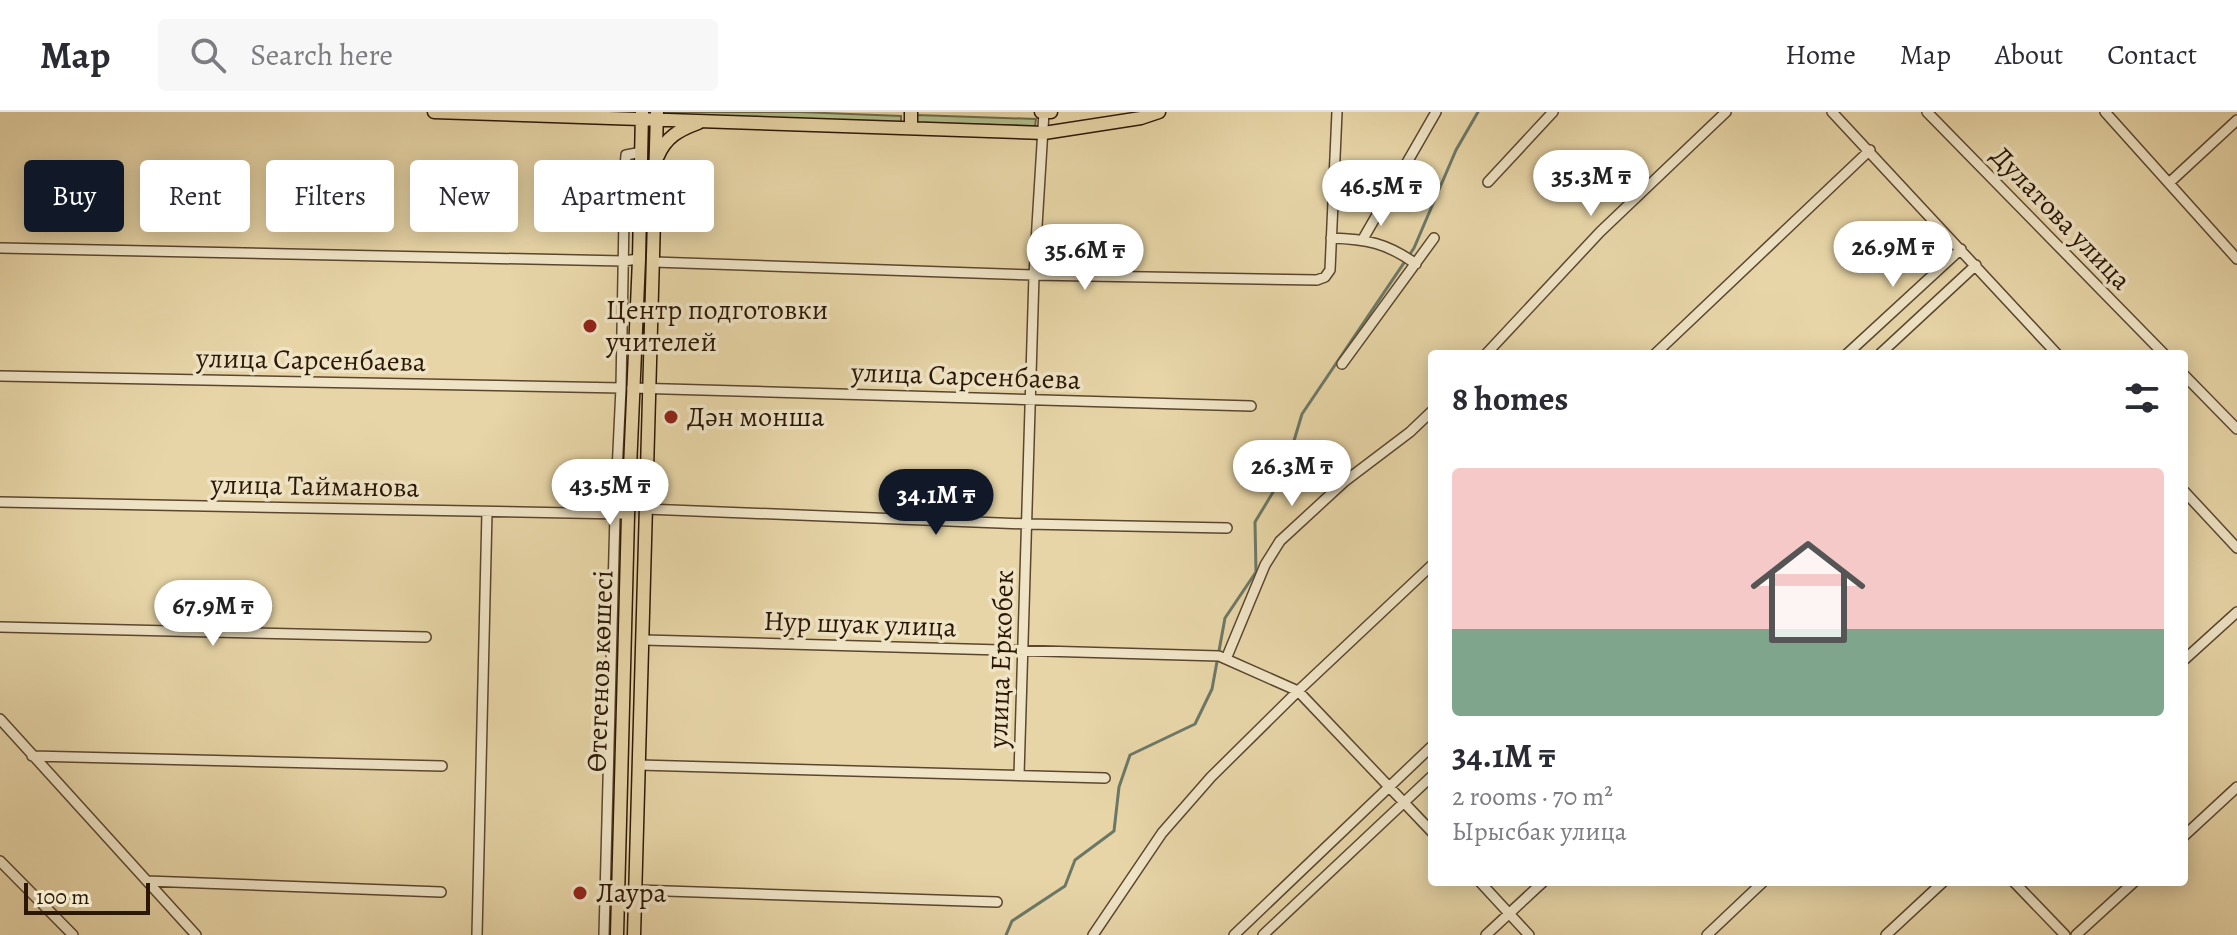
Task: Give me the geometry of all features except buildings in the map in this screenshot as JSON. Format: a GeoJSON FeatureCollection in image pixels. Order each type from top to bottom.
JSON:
{"type":"FeatureCollection","features":[{"type":"Feature","properties":{"kind":"main road"},"geometry":{"type":"LineString","coordinates":[[434,112],[657,116],[701,121],[1044,133],[1141,118],[1159,112]]}},
{"type":"Feature","properties":{"kind":"main road"},"geometry":{"type":"LineString","coordinates":[[911,112],[911,128]]}},
{"type":"Feature","properties":{"kind":"main road"},"geometry":{"type":"LineString","coordinates":[[1043,112],[1051,112]]}},
{"type":"Feature","properties":{"kind":"main road","name":"Өтегенов көшесі"},"geometry":{"type":"LineString","coordinates":[[617,935],[628,533],[622,514],[627,388],[639,259],[642,116]]}},
{"type":"Feature","properties":{"kind":"main road","name":"Өтегенов көшесі"},"geometry":{"type":"LineString","coordinates":[[656,160],[657,116]]}},
{"type":"Feature","properties":{"kind":"main road"},"geometry":{"type":"LineString","coordinates":[[657,160],[663,145],[672,135],[701,121]]}},
{"type":"Feature","properties":{"kind":"main road","name":"Өтегенов көшесі"},"geometry":{"type":"LineString","coordinates":[[634,935],[655,232]]}},
{"type":"Feature","properties":{"kind":"street","name":"улица Еркобек"},"geometry":{"type":"LineString","coordinates":[[1019,775],[1034,275],[1043,112]]}},
{"type":"Feature","properties":{"kind":"street"},"geometry":{"type":"LineString","coordinates":[[654,262],[1034,275],[1317,280],[1325,277],[1330,270],[1337,112]]}},
{"type":"Feature","properties":{"kind":"street"},"geometry":{"type":"LineString","coordinates":[[1363,239],[1436,112]]}},
{"type":"Feature","properties":{"kind":"street"},"geometry":{"type":"LineString","coordinates":[[1488,182],[1553,112]]}},
{"type":"Feature","properties":{"kind":"street"},"geometry":{"type":"LineString","coordinates":[[1490,350],[1600,232],[1726,112]]}},
{"type":"Feature","properties":{"kind":"street"},"geometry":{"type":"LineString","coordinates":[[1832,112],[2053,350]]}},
{"type":"Feature","properties":{"kind":"street","name":"Дулатова улица"},"geometry":{"type":"LineString","coordinates":[[1927,112],[2160,350]]}},
{"type":"Feature","properties":{"kind":"street"},"geometry":{"type":"LineString","coordinates":[[2105,112],[2237,259]]}},
{"type":"Feature","properties":{"kind":"street"},"geometry":{"type":"LineString","coordinates":[[2169,183],[2237,120]]}},
{"type":"Feature","properties":{"kind":"street"},"geometry":{"type":"LineString","coordinates":[[1659,350],[1870,150]]}},
{"type":"Feature","properties":{"kind":"street"},"geometry":{"type":"LineString","coordinates":[[627,388],[624,218],[619,206],[620,181],[626,167],[626,155],[642,152]]}},
{"type":"Feature","properties":{"kind":"street"},"geometry":{"type":"LineString","coordinates":[[1331,238],[1363,239],[1394,249],[1416,264]]}},
{"type":"Feature","properties":{"kind":"street"},"geometry":{"type":"LineString","coordinates":[[1342,364],[1434,238]]}},
{"type":"Feature","properties":{"kind":"street"},"geometry":{"type":"LineString","coordinates":[[0,248],[639,259]]}},
{"type":"Feature","properties":{"kind":"street"},"geometry":{"type":"LineString","coordinates":[[1851,350],[1961,249]]}},
{"type":"Feature","properties":{"kind":"street"},"geometry":{"type":"LineString","coordinates":[[1884,350],[1976,265]]}},
{"type":"Feature","properties":{"kind":"street","name":"улица Сарсенбаева"},"geometry":{"type":"LineString","coordinates":[[0,376],[627,388],[1251,406]]}},
{"type":"Feature","properties":{"kind":"street"},"geometry":{"type":"LineString","coordinates":[[2188,379],[2237,429]]}},
{"type":"Feature","properties":{"kind":"street"},"geometry":{"type":"LineString","coordinates":[[1428,415],[1344,482],[1280,541],[1265,565],[1222,657],[1298,691],[1428,828]]}},
{"type":"Feature","properties":{"kind":"street"},"geometry":{"type":"LineString","coordinates":[[2188,495],[2235,542]]}},
{"type":"Feature","properties":{"kind":"street","name":"улица Тайманова"},"geometry":{"type":"LineString","coordinates":[[0,502],[622,514]]}},
{"type":"Feature","properties":{"kind":"street"},"geometry":{"type":"LineString","coordinates":[[646,509],[1027,524],[1227,528]]}},
{"type":"Feature","properties":{"kind":"street"},"geometry":{"type":"LineString","coordinates":[[477,935],[487,512]]}},
{"type":"Feature","properties":{"kind":"street"},"geometry":{"type":"LineString","coordinates":[[604,935],[622,514]]}},
{"type":"Feature","properties":{"kind":"street"},"geometry":{"type":"LineString","coordinates":[[628,533],[646,533]]}},
{"type":"Feature","properties":{"kind":"street"},"geometry":{"type":"LineString","coordinates":[[1093,935],[1162,833],[1211,777],[1428,569]]}},
{"type":"Feature","properties":{"kind":"street"},"geometry":{"type":"LineString","coordinates":[[2188,656],[2237,612]]}},
{"type":"Feature","properties":{"kind":"street"},"geometry":{"type":"LineString","coordinates":[[0,627],[426,637]]}},
{"type":"Feature","properties":{"kind":"street","name":"Нур шуак улица"},"geometry":{"type":"LineString","coordinates":[[644,640],[1222,657]]}},
{"type":"Feature","properties":{"kind":"street"},"geometry":{"type":"LineString","coordinates":[[0,719],[196,935]]}},
{"type":"Feature","properties":{"kind":"street"},"geometry":{"type":"LineString","coordinates":[[1234,935],[1428,750]]}},
{"type":"Feature","properties":{"kind":"street"},"geometry":{"type":"LineString","coordinates":[[32,756],[442,766]]}},
{"type":"Feature","properties":{"kind":"street"},"geometry":{"type":"LineString","coordinates":[[639,765],[1105,778]]}},
{"type":"Feature","properties":{"kind":"street"},"geometry":{"type":"LineString","coordinates":[[1263,935],[1428,780]]}},
{"type":"Feature","properties":{"kind":"street"},"geometry":{"type":"LineString","coordinates":[[2188,832],[2237,787]]}},
{"type":"Feature","properties":{"kind":"street"},"geometry":{"type":"LineString","coordinates":[[0,861],[73,935]]}},
{"type":"Feature","properties":{"kind":"street"},"geometry":{"type":"LineString","coordinates":[[0,877],[18,877]]}},
{"type":"Feature","properties":{"kind":"street"},"geometry":{"type":"LineString","coordinates":[[147,881],[441,892]]}},
{"type":"Feature","properties":{"kind":"street"},"geometry":{"type":"LineString","coordinates":[[1484,886],[1529,935]]}},
{"type":"Feature","properties":{"kind":"street"},"geometry":{"type":"LineString","coordinates":[[1486,935],[1539,886]]}},
{"type":"Feature","properties":{"kind":"street"},"geometry":{"type":"LineString","coordinates":[[1707,935],[1759,886]]}},
{"type":"Feature","properties":{"kind":"street"},"geometry":{"type":"LineString","coordinates":[[1886,935],[1939,886]]}},
{"type":"Feature","properties":{"kind":"street"},"geometry":{"type":"LineString","coordinates":[[2018,886],[2065,935]]}},
{"type":"Feature","properties":{"kind":"street"},"geometry":{"type":"LineString","coordinates":[[2076,935],[2130,886]]}},
{"type":"Feature","properties":{"kind":"street"},"geometry":{"type":"LineString","coordinates":[[637,890],[997,902]]}},
{"type":"Feature","properties":{"kind":"green space"},"geometry":{"type":"Polygon","coordinates":[[[665,112],[901,116],[901,124],[665,116],[665,112]]]}},
{"type":"Feature","properties":{"kind":"green space"},"geometry":{"type":"Polygon","coordinates":[[[916,115],[1036,119],[1035,126],[916,123],[916,115]]]}},
{"type":"Feature","properties":{"kind":"waterway"},"geometry":{"type":"LineString","coordinates":[[1006,935],[1012,921],[1065,886],[1075,860],[1114,831],[1119,787],[1130,755],[1195,724],[1212,689],[1225,618],[1256,572],[1255,522],[1284,474],[1302,414],[1414,248],[1456,150],[1478,112]]}},
{"type":"Feature","properties":{"kind":"place","name":"Центр подготовки учителей"},"geometry":{"type":"Point","coordinates":[590,326]}},
{"type":"Feature","properties":{"kind":"place","name":"Дән монша"},"geometry":{"type":"Point","coordinates":[671,417]}},
{"type":"Feature","properties":{"kind":"place","name":"Лаура"},"geometry":{"type":"Point","coordinates":[580,893]}}]}
